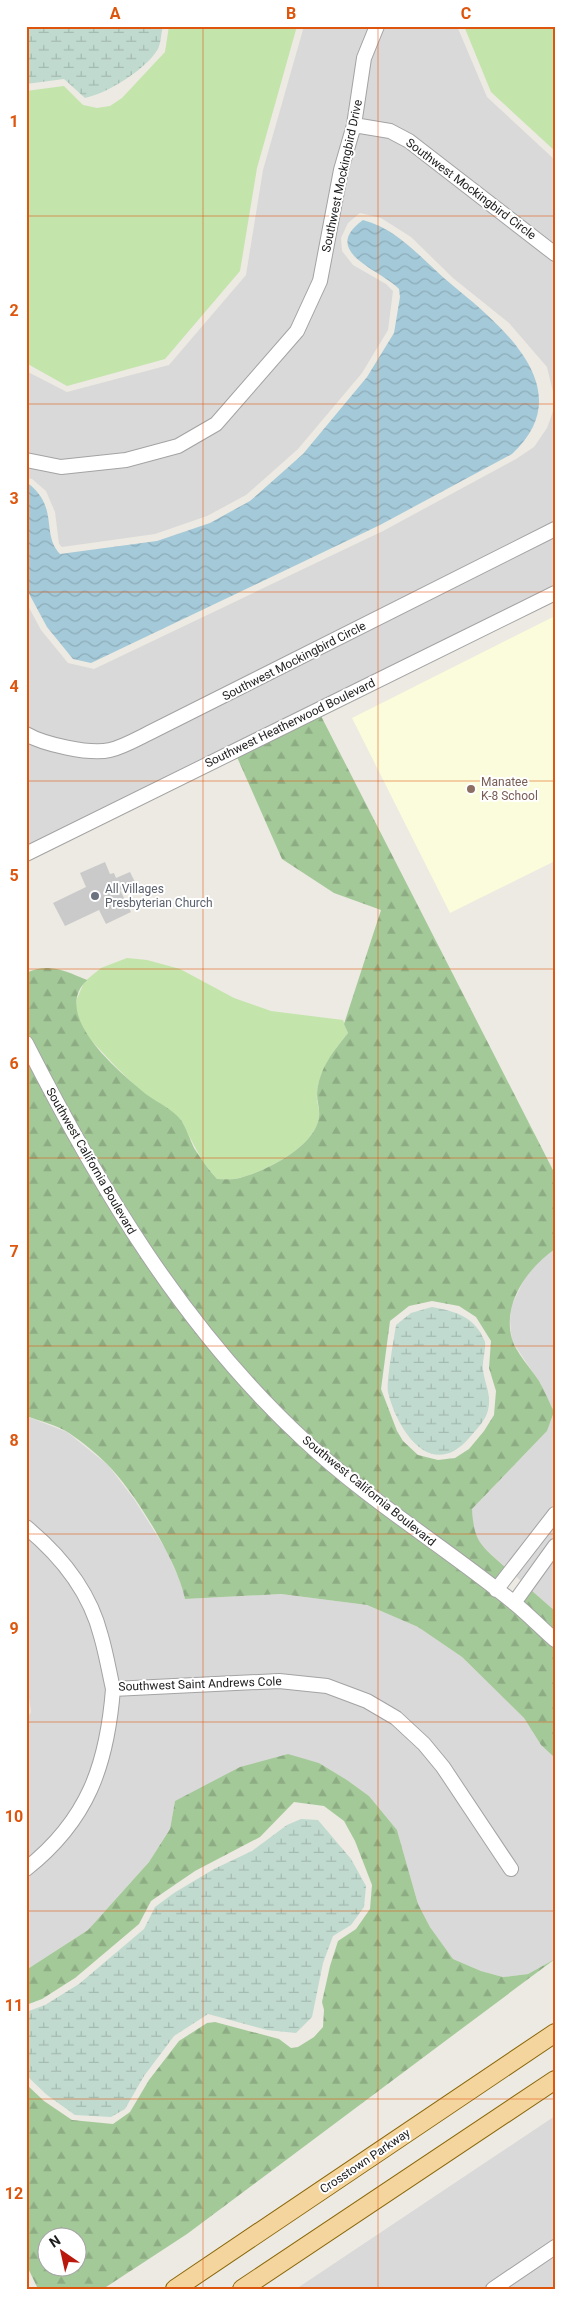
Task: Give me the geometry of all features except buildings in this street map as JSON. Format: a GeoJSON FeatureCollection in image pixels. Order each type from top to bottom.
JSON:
{"type":"FeatureCollection","features":[{"type":"Feature","properties":{"kind":"main road","name":"Crosstown Parkway"},"geometry":{"type":"LineString","coordinates":[[175,2289],[555,2033]]}},
{"type":"Feature","properties":{"kind":"main road"},"geometry":{"type":"LineString","coordinates":[[242,2289],[555,2080]]}},
{"type":"Feature","properties":{"kind":"street","name":"Southwest Mockingbird Drive"},"geometry":{"type":"LineString","coordinates":[[26,460],[61,467],[126,460],[178,446],[216,424],[297,331],[320,281],[341,170],[354,124],[364,58],[377,26]]}},
{"type":"Feature","properties":{"kind":"street","name":"Southwest Mockingbird Circle"},"geometry":{"type":"LineString","coordinates":[[354,124],[390,131],[410,141],[555,254]]}},
{"type":"Feature","properties":{"kind":"street","name":"Southwest Mockingbird Circle"},"geometry":{"type":"LineString","coordinates":[[26,734],[38,741],[77,749],[109,751],[167,725],[555,529]]}},
{"type":"Feature","properties":{"kind":"street","name":"Southwest Heatherwood Boulevard"},"geometry":{"type":"LineString","coordinates":[[26,854],[555,593]]}},
{"type":"Feature","properties":{"kind":"street","name":"Southwest California Boulevard"},"geometry":{"type":"LineString","coordinates":[[26,1043],[90,1164],[138,1243],[183,1306],[244,1379],[305,1441],[373,1496],[514,1603],[555,1640]]}},
{"type":"Feature","properties":{"kind":"street"},"geometry":{"type":"LineString","coordinates":[[496,1590],[555,1514]]}},
{"type":"Feature","properties":{"kind":"street","name":"Southwest Saint Andrews Cole"},"geometry":{"type":"LineString","coordinates":[[26,1526],[50,1547],[81,1589],[101,1634],[113,1689],[279,1681],[327,1686],[367,1701],[396,1718],[424,1744],[443,1767],[511,1869]]}},
{"type":"Feature","properties":{"kind":"street"},"geometry":{"type":"LineString","coordinates":[[514,1603],[555,1546]]}},
{"type":"Feature","properties":{"kind":"street"},"geometry":{"type":"LineString","coordinates":[[26,1869],[45,1854],[72,1823],[90,1792],[102,1760],[110,1726],[113,1689]]}},
{"type":"Feature","properties":{"kind":"street"},"geometry":{"type":"LineString","coordinates":[[493,2289],[555,2248]]}},
{"type":"Feature","properties":{"kind":"shaded area"},"geometry":{"type":"Polygon","coordinates":[[[304,26],[457,26],[487,97],[555,160],[555,400],[547,367],[509,323],[453,278],[411,237],[381,218],[360,213],[348,223],[341,238],[342,251],[353,265],[386,284],[393,291],[388,330],[362,373],[298,449],[246,495],[207,516],[155,534],[62,547],[59,544],[55,512],[46,491],[32,479],[26,478],[26,371],[67,392],[169,365],[246,275],[263,170],[304,26]]]}},
{"type":"Feature","properties":{"kind":"shaded area"},"geometry":{"type":"Polygon","coordinates":[[[555,406],[555,584],[26,846],[26,602],[41,630],[68,663],[94,669],[383,531],[516,459],[534,447],[547,428],[555,406]]]}},
{"type":"Feature","properties":{"kind":"shaded area","name":"Manatee K-8 School"},"geometry":{"type":"Polygon","coordinates":[[[555,616],[555,861],[450,913],[352,718],[555,616]]]}},
{"type":"Feature","properties":{"kind":"shaded area","name":"All Villages Presbyterian Church"},"geometry":{"type":"Polygon","coordinates":[[[105,862],[110,874],[114,873],[116,878],[130,872],[135,882],[120,890],[131,912],[106,924],[99,910],[65,926],[53,903],[86,887],[80,873],[105,862]]]}},
{"type":"Feature","properties":{"kind":"shaded area"},"geometry":{"type":"Polygon","coordinates":[[[555,1249],[555,1503],[505,1567],[479,1543],[473,1529],[472,1509],[547,1431],[554,1412],[540,1383],[512,1341],[510,1321],[511,1307],[527,1273],[538,1261],[555,1249]]]}},
{"type":"Feature","properties":{"kind":"shaded area"},"geometry":{"type":"Polygon","coordinates":[[[26,1416],[67,1432],[108,1465],[134,1499],[165,1548],[182,1585],[185,1599],[281,1594],[367,1605],[418,1627],[462,1657],[524,1718],[541,1745],[555,1758],[555,1959],[528,1974],[503,1977],[481,1971],[453,1959],[430,1927],[418,1904],[397,1830],[369,1796],[347,1780],[319,1763],[288,1755],[175,1801],[170,1829],[149,1862],[88,1930],[26,1970],[26,1721],[31,1712],[26,1675],[26,1416]]]}},
{"type":"Feature","properties":{"kind":"shaded area"},"geometry":{"type":"Polygon","coordinates":[[[555,1525],[555,1535],[521,1581],[516,1576],[555,1525]]]}},
{"type":"Feature","properties":{"kind":"shaded area"},"geometry":{"type":"Polygon","coordinates":[[[555,1558],[555,1611],[531,1590],[555,1558]]]}},
{"type":"Feature","properties":{"kind":"shaded area"},"geometry":{"type":"Polygon","coordinates":[[[555,2116],[555,2289],[296,2289],[555,2116]]]}},
{"type":"Feature","properties":{"kind":"green space"},"geometry":{"type":"Polygon","coordinates":[[[26,26],[163,26],[158,49],[144,65],[115,86],[85,98],[64,79],[26,84],[26,26]]]}},
{"type":"Feature","properties":{"kind":"green space"},"geometry":{"type":"Polygon","coordinates":[[[169,26],[297,26],[257,168],[240,271],[165,359],[67,386],[26,363],[26,91],[64,86],[83,105],[97,108],[110,106],[122,98],[165,52],[169,26]]]}},
{"type":"Feature","properties":{"kind":"green space"},"geometry":{"type":"Polygon","coordinates":[[[464,26],[555,26],[555,151],[491,92],[464,26]]]}},
{"type":"Feature","properties":{"kind":"green space"},"geometry":{"type":"Polygon","coordinates":[[[321,716],[555,1174],[555,1249],[535,1266],[519,1288],[514,1300],[510,1326],[514,1344],[539,1381],[554,1412],[547,1431],[472,1509],[475,1529],[480,1543],[505,1567],[495,1581],[355,1474],[309,1436],[248,1375],[188,1302],[144,1239],[96,1161],[26,1030],[26,973],[49,968],[64,971],[87,980],[78,994],[77,1009],[82,1024],[91,1040],[103,1055],[130,1081],[177,1115],[183,1123],[194,1148],[217,1179],[237,1179],[263,1170],[288,1156],[309,1138],[316,1128],[319,1117],[318,1085],[328,1061],[348,1033],[344,1024],[381,910],[334,893],[282,859],[237,757],[321,716]],[[432,1301],[409,1306],[390,1321],[381,1389],[397,1431],[403,1441],[418,1455],[438,1460],[455,1458],[469,1449],[494,1415],[496,1391],[489,1368],[491,1341],[476,1317],[459,1306],[432,1301]]]}},
{"type":"Feature","properties":{"kind":"green space"},"geometry":{"type":"Polygon","coordinates":[[[127,958],[147,960],[180,969],[234,998],[271,1011],[343,1020],[348,1033],[332,1054],[318,1085],[319,1117],[316,1128],[299,1148],[275,1164],[251,1175],[234,1179],[217,1179],[203,1162],[180,1119],[142,1092],[89,1038],[75,1013],[77,999],[84,982],[101,968],[127,958]]]}},
{"type":"Feature","properties":{"kind":"green space"},"geometry":{"type":"Polygon","coordinates":[[[26,1057],[85,1167],[133,1246],[178,1309],[239,1383],[301,1446],[421,1541],[510,1608],[555,1649],[555,1758],[541,1745],[524,1718],[462,1657],[418,1627],[367,1605],[281,1594],[185,1599],[174,1566],[154,1528],[118,1476],[98,1456],[69,1433],[54,1425],[26,1416],[26,1057]]]}},
{"type":"Feature","properties":{"kind":"green space"},"geometry":{"type":"Polygon","coordinates":[[[432,1307],[465,1317],[480,1332],[485,1342],[483,1369],[489,1399],[487,1414],[478,1428],[455,1450],[442,1455],[429,1453],[418,1446],[408,1435],[399,1421],[388,1392],[389,1370],[396,1325],[411,1313],[432,1307]]]}},
{"type":"Feature","properties":{"kind":"green space"},"geometry":{"type":"Polygon","coordinates":[[[531,1590],[555,1611],[555,1632],[522,1602],[531,1590]]]}},
{"type":"Feature","properties":{"kind":"green space"},"geometry":{"type":"Polygon","coordinates":[[[288,1754],[319,1763],[369,1796],[397,1830],[418,1904],[430,1927],[453,1959],[481,1971],[503,1977],[528,1974],[555,1959],[187,2234],[103,2289],[38,2289],[26,2264],[26,2084],[44,2101],[72,2120],[113,2124],[130,2112],[149,2080],[179,2041],[207,2023],[215,2022],[279,2039],[291,2048],[298,2047],[314,2037],[323,2027],[324,2010],[322,2002],[338,1941],[356,1929],[370,1909],[372,1885],[355,1841],[344,1821],[324,1806],[294,1802],[260,1837],[195,1871],[151,1901],[139,1924],[75,1978],[42,1999],[26,2005],[26,1970],[88,1930],[149,1862],[170,1829],[175,1801],[240,1767],[288,1754]]]}},
{"type":"Feature","properties":{"kind":"green space"},"geometry":{"type":"Polygon","coordinates":[[[301,1819],[318,1820],[351,1859],[366,1886],[364,1907],[351,1925],[333,1936],[323,1963],[312,2017],[296,2033],[267,2030],[208,2014],[174,2036],[144,2076],[125,2109],[111,2117],[75,2115],[47,2095],[26,2075],[26,2012],[45,2005],[79,1984],[144,1929],[155,1907],[174,1893],[214,1869],[252,1851],[287,1825],[301,1819]]]}},
{"type":"Feature","properties":{"kind":"water"},"geometry":{"type":"Polygon","coordinates":[[[363,220],[399,238],[492,319],[511,339],[526,361],[536,383],[539,406],[531,430],[512,454],[380,525],[91,663],[73,659],[47,627],[26,588],[26,485],[29,484],[44,502],[51,538],[60,554],[157,541],[210,523],[250,501],[303,454],[367,377],[394,333],[400,297],[399,289],[357,259],[350,251],[347,241],[351,231],[363,220]]]}},
{"type":"Feature","properties":{"kind":"place","name":"Manatee K-8 School"},"geometry":{"type":"Point","coordinates":[471,789]}},
{"type":"Feature","properties":{"kind":"place","name":"All Villages Presbyterian Church"},"geometry":{"type":"Point","coordinates":[95,896]}}]}
